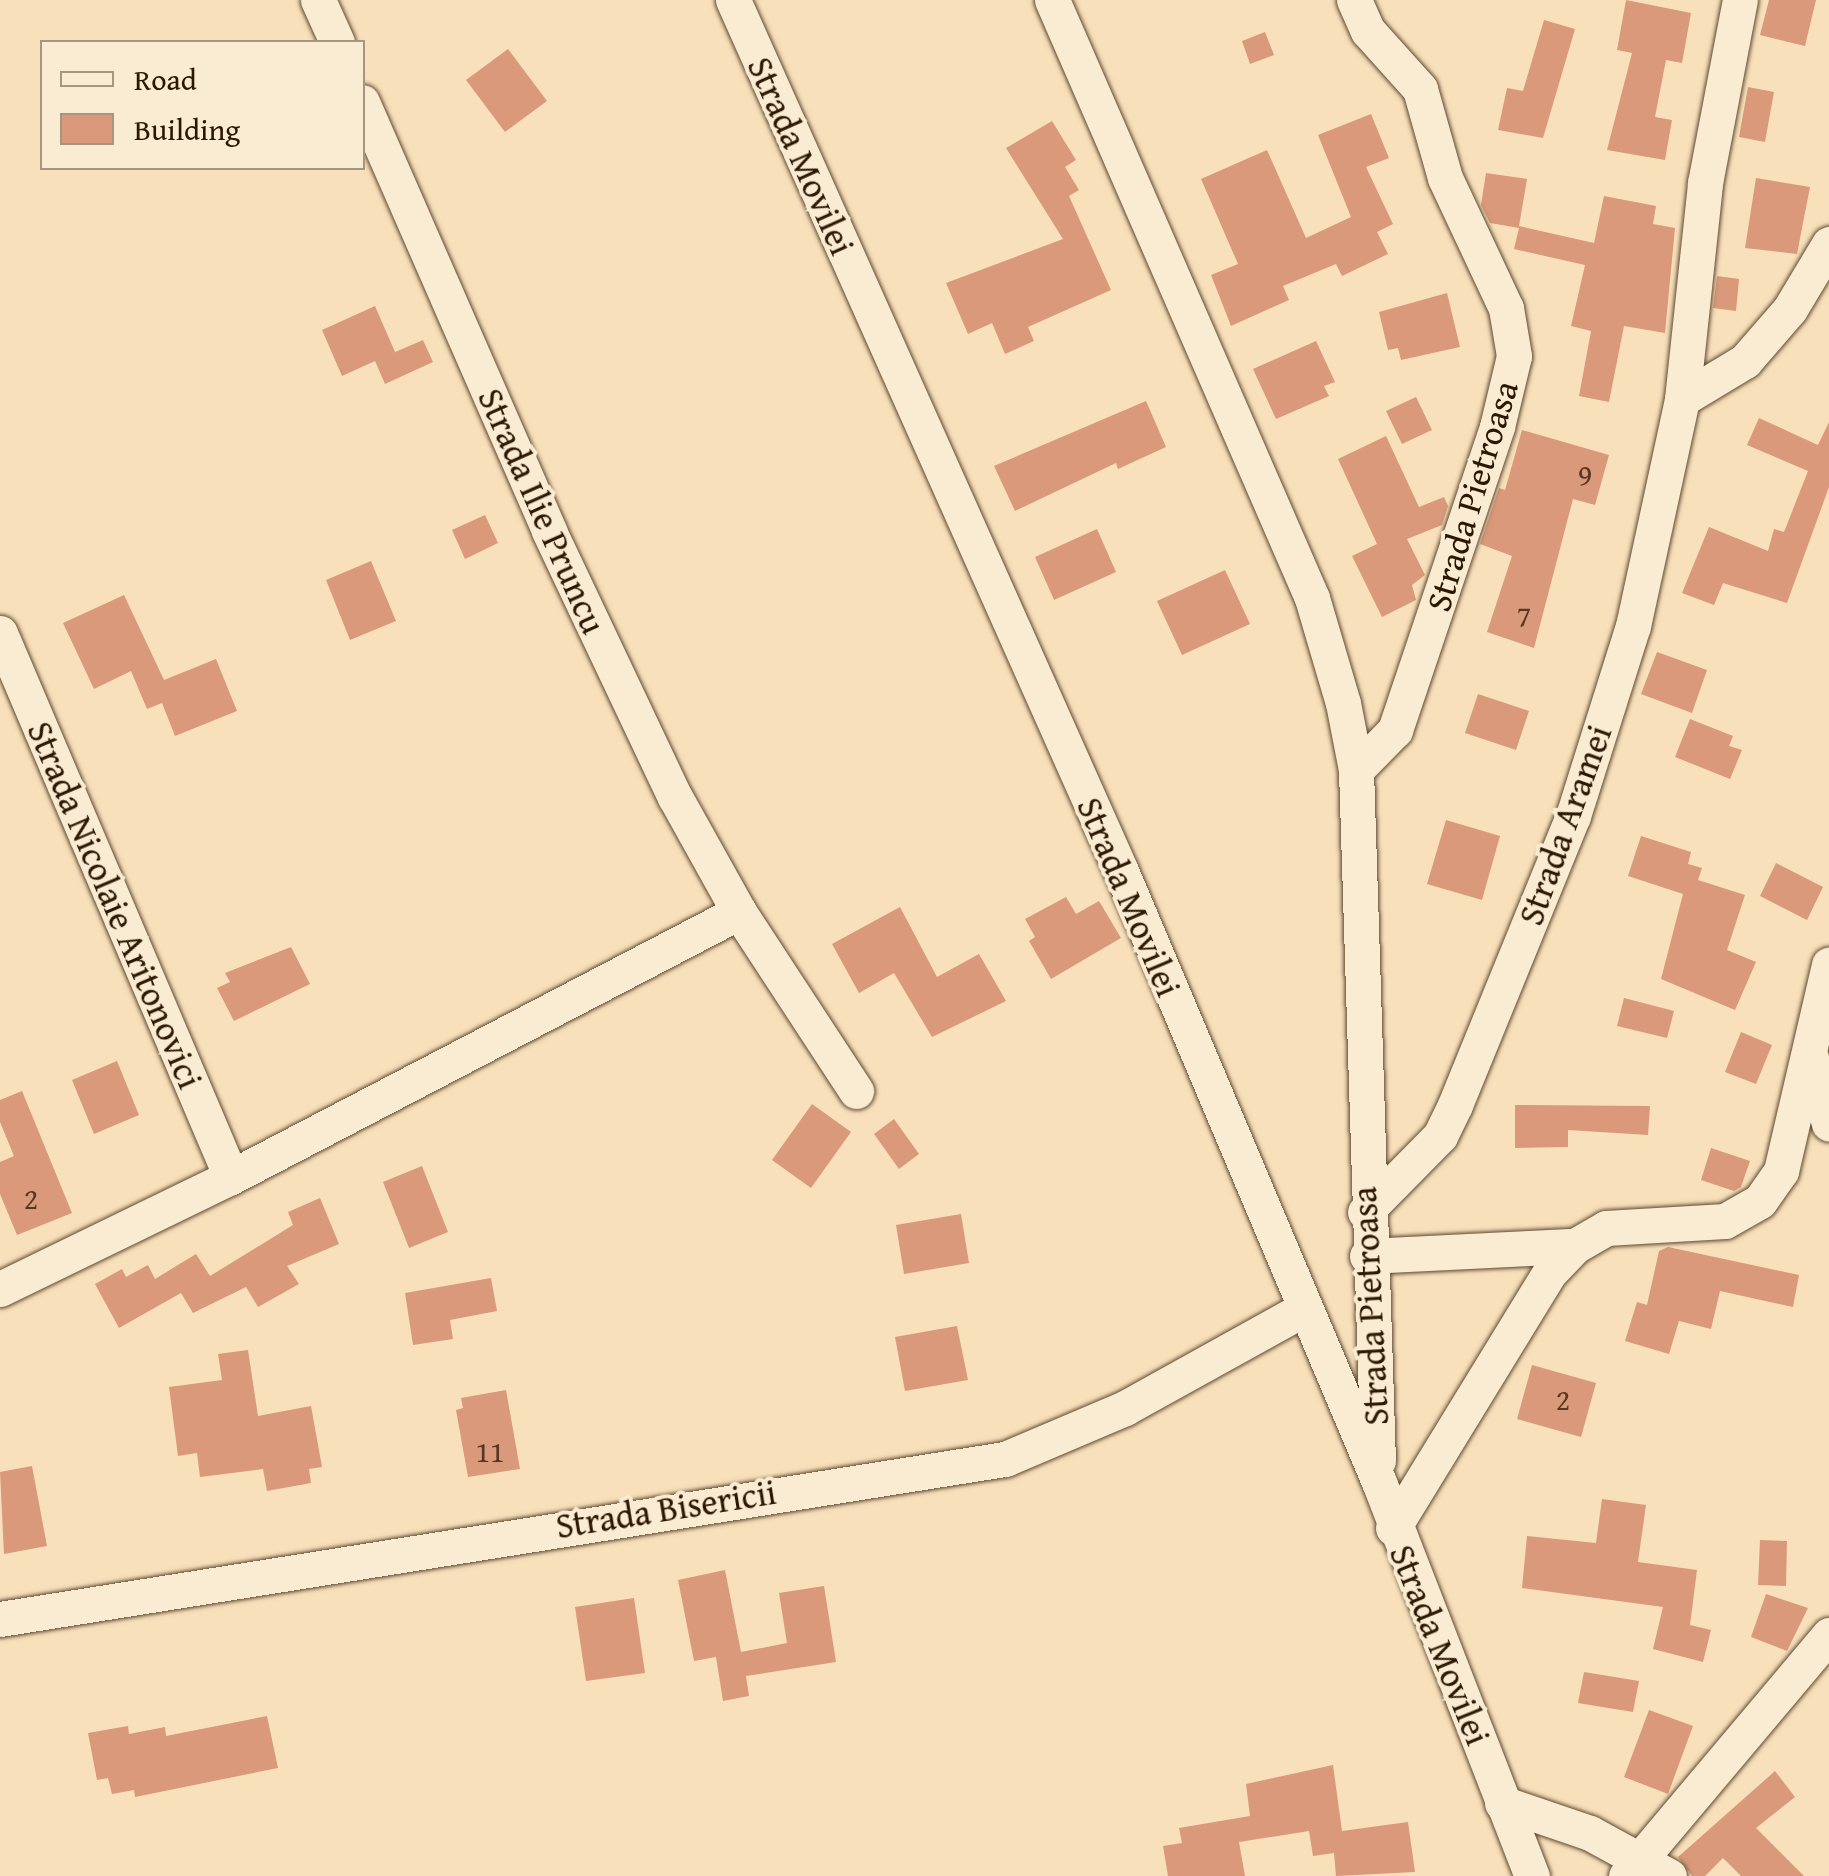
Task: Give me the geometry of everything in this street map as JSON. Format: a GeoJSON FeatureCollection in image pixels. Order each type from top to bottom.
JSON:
{"type":"FeatureCollection","features":[{"type":"Feature","properties":{"kind":"street"},"geometry":{"type":"LineString","coordinates":[[318,0],[336,40]]}},
{"type":"Feature","properties":{"kind":"street","name":"Strada Movilei"},"geometry":{"type":"LineString","coordinates":[[734,0],[1121,872],[1302,1310],[1379,1482],[1393,1528],[1532,1876]]}},
{"type":"Feature","properties":{"kind":"street","name":"Strada Pietroasa"},"geometry":{"type":"LineString","coordinates":[[1052,0],[1312,598],[1356,770],[1365,1212],[1379,1482]]}},
{"type":"Feature","properties":{"kind":"street","name":"Strada Pietroasa"},"geometry":{"type":"LineString","coordinates":[[1354,0],[1368,31],[1420,88],[1445,178],[1506,308],[1514,356],[1497,427],[1395,730],[1356,770]]}},
{"type":"Feature","properties":{"kind":"street","name":"Strada Aramei"},"geometry":{"type":"LineString","coordinates":[[1365,1212],[1440,1136],[1512,974],[1573,816],[1633,626],[1682,399],[1705,183],[1740,0]]}},
{"type":"Feature","properties":{"kind":"street","name":"Strada Ilie Pruncu"},"geometry":{"type":"LineString","coordinates":[[365,109],[557,548],[674,797],[739,912],[856,1091]]}},
{"type":"Feature","properties":{"kind":"street"},"geometry":{"type":"LineString","coordinates":[[1682,399],[1745,361],[1790,309],[1829,244]]}},
{"type":"Feature","properties":{"kind":"street","name":"Strada Nicolaie Aritonovici"},"geometry":{"type":"LineString","coordinates":[[0,633],[231,1177]]}},
{"type":"Feature","properties":{"kind":"street"},"geometry":{"type":"LineString","coordinates":[[0,1288],[231,1177],[739,912]]}},
{"type":"Feature","properties":{"kind":"street"},"geometry":{"type":"LineString","coordinates":[[1393,1528],[1550,1272],[1575,1246],[1606,1228],[1725,1222],[1760,1201],[1781,1171],[1811,1057],[1829,964]]}},
{"type":"Feature","properties":{"kind":"street"},"geometry":{"type":"LineString","coordinates":[[1811,1057],[1829,1124]]}},
{"type":"Feature","properties":{"kind":"street"},"geometry":{"type":"LineString","coordinates":[[1367,1256],[1575,1246]]}},
{"type":"Feature","properties":{"kind":"street","name":"Strada Bisericii"},"geometry":{"type":"LineString","coordinates":[[0,1619],[1005,1458],[1125,1408],[1302,1310]]}},
{"type":"Feature","properties":{"kind":"street"},"geometry":{"type":"LineString","coordinates":[[1502,1803],[1645,1870],[1829,1636]]}},
{"type":"Feature","properties":{"kind":"building"},"geometry":{"type":"Polygon","coordinates":[[[1626,0],[1691,13],[1682,63],[1666,60],[1655,117],[1672,120],[1665,160],[1607,150],[1632,53],[1617,50],[1626,0]]]}},
{"type":"Feature","properties":{"kind":"building"},"geometry":{"type":"Polygon","coordinates":[[[1769,0],[1816,0],[1805,46],[1760,35],[1769,0]]]}},
{"type":"Feature","properties":{"kind":"building"},"geometry":{"type":"Polygon","coordinates":[[[1544,20],[1575,29],[1543,138],[1498,130],[1507,88],[1523,91],[1544,20]]]}},
{"type":"Feature","properties":{"kind":"building"},"geometry":{"type":"Polygon","coordinates":[[[1265,32],[1274,55],[1250,64],[1242,41],[1265,32]]]}},
{"type":"Feature","properties":{"kind":"building"},"geometry":{"type":"Polygon","coordinates":[[[508,49],[547,101],[505,132],[466,80],[508,49]]]}},
{"type":"Feature","properties":{"kind":"building"},"geometry":{"type":"Polygon","coordinates":[[[1748,87],[1774,92],[1765,142],[1739,137],[1748,87]]]}},
{"type":"Feature","properties":{"kind":"building"},"geometry":{"type":"Polygon","coordinates":[[[1371,114],[1389,158],[1366,167],[1393,224],[1377,232],[1388,254],[1342,276],[1336,264],[1283,286],[1289,300],[1231,326],[1211,275],[1238,264],[1201,179],[1267,150],[1306,238],[1351,217],[1318,135],[1371,114]]]}},
{"type":"Feature","properties":{"kind":"building"},"geometry":{"type":"Polygon","coordinates":[[[1052,121],[1076,160],[1065,167],[1079,190],[1069,196],[1111,290],[1028,327],[1034,341],[1005,354],[992,323],[968,334],[946,283],[1063,239],[1006,148],[1052,121]]]}},
{"type":"Feature","properties":{"kind":"building"},"geometry":{"type":"Polygon","coordinates":[[[1486,173],[1527,179],[1519,226],[1594,243],[1604,196],[1656,206],[1653,224],[1675,228],[1665,333],[1624,326],[1609,402],[1579,396],[1591,331],[1571,326],[1585,265],[1514,249],[1519,228],[1490,223],[1481,205],[1486,173]]]}},
{"type":"Feature","properties":{"kind":"building"},"geometry":{"type":"Polygon","coordinates":[[[1756,178],[1810,187],[1797,254],[1745,248],[1756,178]]]}},
{"type":"Feature","properties":{"kind":"building"},"geometry":{"type":"Polygon","coordinates":[[[1717,276],[1739,279],[1736,311],[1713,308],[1717,276]]]}},
{"type":"Feature","properties":{"kind":"building"},"geometry":{"type":"Polygon","coordinates":[[[1447,293],[1460,347],[1401,360],[1398,348],[1388,350],[1379,312],[1447,293]]]}},
{"type":"Feature","properties":{"kind":"building"},"geometry":{"type":"Polygon","coordinates":[[[375,306],[395,352],[386,356],[423,340],[433,362],[385,384],[375,361],[342,376],[322,330],[375,306]]]}},
{"type":"Feature","properties":{"kind":"building"},"geometry":{"type":"Polygon","coordinates":[[[1316,341],[1335,382],[1324,386],[1329,396],[1276,419],[1253,369],[1316,341]]]}},
{"type":"Feature","properties":{"kind":"building"},"geometry":{"type":"Polygon","coordinates":[[[1416,397],[1432,430],[1402,444],[1386,411],[1416,397]]]}},
{"type":"Feature","properties":{"kind":"building"},"geometry":{"type":"Polygon","coordinates":[[[1146,401],[1166,447],[1118,469],[1116,463],[1015,511],[994,466],[1146,401]]]}},
{"type":"Feature","properties":{"kind":"building"},"geometry":{"type":"Polygon","coordinates":[[[1759,418],[1818,445],[1829,422],[1829,487],[1787,603],[1723,583],[1714,605],[1682,593],[1709,527],[1768,551],[1774,529],[1784,532],[1808,471],[1747,445],[1759,418]]]}},
{"type":"Feature","properties":{"kind":"building"},"geometry":{"type":"Polygon","coordinates":[[[1522,430],[1609,455],[1595,505],[1573,499],[1534,648],[1487,632],[1512,556],[1480,544],[1499,488],[1505,490],[1522,430]]]}},
{"type":"Feature","properties":{"kind":"building"},"geometry":{"type":"Polygon","coordinates":[[[1386,436],[1419,507],[1444,497],[1448,506],[1442,525],[1407,539],[1425,575],[1412,585],[1416,600],[1382,617],[1352,556],[1377,544],[1338,459],[1386,436]]]}},
{"type":"Feature","properties":{"kind":"building"},"geometry":{"type":"Polygon","coordinates":[[[485,515],[498,543],[465,559],[452,530],[485,515]]]}},
{"type":"Feature","properties":{"kind":"building"},"geometry":{"type":"Polygon","coordinates":[[[1097,529],[1116,572],[1054,600],[1035,557],[1097,529]]]}},
{"type":"Feature","properties":{"kind":"building"},"geometry":{"type":"Polygon","coordinates":[[[371,561],[396,621],[350,640],[326,580],[371,561]]]}},
{"type":"Feature","properties":{"kind":"building"},"geometry":{"type":"Polygon","coordinates":[[[1225,570],[1250,624],[1182,655],[1157,601],[1225,570]]]}},
{"type":"Feature","properties":{"kind":"building"},"geometry":{"type":"Polygon","coordinates":[[[124,595],[164,680],[216,659],[237,711],[175,736],[162,703],[147,709],[131,671],[94,689],[63,623],[124,595]]]}},
{"type":"Feature","properties":{"kind":"building"},"geometry":{"type":"Polygon","coordinates":[[[1657,652],[1707,670],[1692,713],[1641,694],[1657,652]]]}},
{"type":"Feature","properties":{"kind":"building"},"geometry":{"type":"Polygon","coordinates":[[[1478,694],[1529,711],[1516,750],[1465,733],[1478,694]]]}},
{"type":"Feature","properties":{"kind":"building"},"geometry":{"type":"Polygon","coordinates":[[[1690,719],[1733,736],[1729,746],[1742,750],[1730,779],[1675,757],[1690,719]]]}},
{"type":"Feature","properties":{"kind":"building"},"geometry":{"type":"Polygon","coordinates":[[[1446,820],[1500,836],[1482,900],[1427,884],[1446,820]]]}},
{"type":"Feature","properties":{"kind":"building"},"geometry":{"type":"Polygon","coordinates":[[[1641,836],[1691,852],[1688,864],[1702,868],[1698,880],[1745,895],[1727,950],[1756,962],[1735,1010],[1661,979],[1683,894],[1628,876],[1641,836]]]}},
{"type":"Feature","properties":{"kind":"building"},"geometry":{"type":"Polygon","coordinates":[[[1776,863],[1823,887],[1807,920],[1760,896],[1776,863]]]}},
{"type":"Feature","properties":{"kind":"building"},"geometry":{"type":"Polygon","coordinates":[[[1066,897],[1076,914],[1099,901],[1121,938],[1051,979],[1029,941],[1035,937],[1025,919],[1066,897]]]}},
{"type":"Feature","properties":{"kind":"building"},"geometry":{"type":"Polygon","coordinates":[[[900,907],[937,977],[979,954],[1006,1001],[932,1037],[894,973],[859,993],[832,944],[900,907]]]}},
{"type":"Feature","properties":{"kind":"building"},"geometry":{"type":"Polygon","coordinates":[[[291,947],[310,984],[234,1021],[217,988],[230,982],[225,973],[291,947]]]}},
{"type":"Feature","properties":{"kind":"building"},"geometry":{"type":"Polygon","coordinates":[[[1624,998],[1674,1011],[1667,1038],[1617,1026],[1624,998]]]}},
{"type":"Feature","properties":{"kind":"building"},"geometry":{"type":"Polygon","coordinates":[[[1741,1032],[1772,1045],[1756,1084],[1725,1072],[1741,1032]]]}},
{"type":"Feature","properties":{"kind":"building"},"geometry":{"type":"Polygon","coordinates":[[[117,1061],[139,1115],[94,1134],[72,1080],[117,1061]]]}},
{"type":"Feature","properties":{"kind":"building"},"geometry":{"type":"Polygon","coordinates":[[[22,1091],[72,1213],[17,1235],[0,1194],[0,1162],[14,1156],[0,1122],[0,1100],[22,1091]]]}},
{"type":"Feature","properties":{"kind":"building"},"geometry":{"type":"Polygon","coordinates":[[[812,1104],[851,1132],[811,1188],[772,1160],[812,1104]]]}},
{"type":"Feature","properties":{"kind":"building"},"geometry":{"type":"Polygon","coordinates":[[[1515,1105],[1650,1106],[1648,1135],[1568,1130],[1568,1147],[1515,1148],[1515,1105]]]}},
{"type":"Feature","properties":{"kind":"building"},"geometry":{"type":"Polygon","coordinates":[[[894,1119],[919,1154],[899,1169],[874,1134],[894,1119]]]}},
{"type":"Feature","properties":{"kind":"building"},"geometry":{"type":"Polygon","coordinates":[[[1711,1148],[1750,1161],[1741,1187],[1734,1191],[1701,1180],[1711,1148]]]}},
{"type":"Feature","properties":{"kind":"building"},"geometry":{"type":"Polygon","coordinates":[[[422,1166],[448,1232],[409,1248],[383,1182],[422,1166]]]}},
{"type":"Feature","properties":{"kind":"building"},"geometry":{"type":"Polygon","coordinates":[[[320,1198],[339,1244],[287,1266],[299,1284],[258,1307],[246,1287],[193,1313],[181,1293],[119,1328],[95,1284],[122,1269],[126,1277],[148,1265],[155,1279],[196,1254],[210,1276],[293,1225],[288,1212],[320,1198]]]}},
{"type":"Feature","properties":{"kind":"building"},"geometry":{"type":"Polygon","coordinates":[[[961,1214],[969,1263],[904,1274],[896,1225],[961,1214]]]}},
{"type":"Feature","properties":{"kind":"building"},"geometry":{"type":"Polygon","coordinates":[[[1668,1247],[1799,1275],[1793,1307],[1720,1291],[1711,1329],[1679,1321],[1669,1354],[1625,1341],[1637,1302],[1647,1305],[1659,1251],[1668,1247]]]}},
{"type":"Feature","properties":{"kind":"building"},"geometry":{"type":"Polygon","coordinates":[[[491,1278],[497,1311],[450,1320],[453,1339],[413,1345],[405,1293],[491,1278]]]}},
{"type":"Feature","properties":{"kind":"building"},"geometry":{"type":"Polygon","coordinates":[[[957,1326],[968,1380],[905,1391],[895,1337],[957,1326]]]}},
{"type":"Feature","properties":{"kind":"building"},"geometry":{"type":"Polygon","coordinates":[[[248,1350],[258,1416],[311,1406],[322,1467],[309,1469],[311,1483],[267,1491],[263,1469],[200,1477],[197,1453],[178,1456],[169,1387],[222,1380],[218,1354],[248,1350]]]}},
{"type":"Feature","properties":{"kind":"building"},"geometry":{"type":"Polygon","coordinates":[[[1532,1365],[1596,1383],[1581,1437],[1517,1419],[1532,1365]]]}},
{"type":"Feature","properties":{"kind":"building"},"geometry":{"type":"Polygon","coordinates":[[[506,1390],[520,1469],[468,1477],[456,1410],[463,1408],[461,1398],[506,1390]]]}},
{"type":"Feature","properties":{"kind":"building"},"geometry":{"type":"Polygon","coordinates":[[[32,1466],[47,1546],[4,1554],[0,1472],[32,1466]]]}},
{"type":"Feature","properties":{"kind":"building"},"geometry":{"type":"Polygon","coordinates":[[[1602,1499],[1646,1505],[1638,1562],[1697,1570],[1690,1625],[1711,1630],[1703,1662],[1653,1649],[1663,1607],[1522,1588],[1527,1536],[1596,1543],[1602,1499]]]}},
{"type":"Feature","properties":{"kind":"building"},"geometry":{"type":"Polygon","coordinates":[[[1760,1540],[1787,1541],[1786,1586],[1758,1585],[1760,1540]]]}},
{"type":"Feature","properties":{"kind":"building"},"geometry":{"type":"Polygon","coordinates":[[[725,1570],[741,1652],[787,1643],[779,1593],[824,1586],[836,1662],[746,1676],[749,1696],[723,1701],[716,1657],[694,1661],[678,1580],[725,1570]]]}},
{"type":"Feature","properties":{"kind":"building"},"geometry":{"type":"Polygon","coordinates":[[[1766,1594],[1808,1608],[1787,1651],[1751,1637],[1766,1594]]]}},
{"type":"Feature","properties":{"kind":"building"},"geometry":{"type":"Polygon","coordinates":[[[634,1598],[645,1673],[586,1681],[575,1607],[634,1598]]]}},
{"type":"Feature","properties":{"kind":"building"},"geometry":{"type":"Polygon","coordinates":[[[1584,1672],[1639,1681],[1633,1712],[1578,1703],[1584,1672]]]}},
{"type":"Feature","properties":{"kind":"building"},"geometry":{"type":"Polygon","coordinates":[[[1649,1710],[1693,1726],[1668,1794],[1624,1777],[1649,1710]]]}},
{"type":"Feature","properties":{"kind":"building"},"geometry":{"type":"Polygon","coordinates":[[[267,1716],[278,1768],[135,1797],[134,1790],[112,1794],[108,1778],[97,1780],[88,1733],[128,1726],[129,1734],[165,1727],[166,1736],[267,1716]]]}},
{"type":"Feature","properties":{"kind":"building"},"geometry":{"type":"Polygon","coordinates":[[[1333,1765],[1342,1831],[1408,1822],[1415,1872],[1336,1876],[1334,1853],[1313,1856],[1309,1831],[1239,1842],[1245,1876],[1168,1876],[1163,1846],[1182,1843],[1179,1828],[1250,1816],[1246,1784],[1333,1765]]]}},
{"type":"Feature","properties":{"kind":"building"},"geometry":{"type":"Polygon","coordinates":[[[1775,1771],[1795,1797],[1756,1828],[1804,1876],[1741,1876],[1723,1858],[1705,1876],[1692,1876],[1678,1857],[1775,1771]]]}}]}
